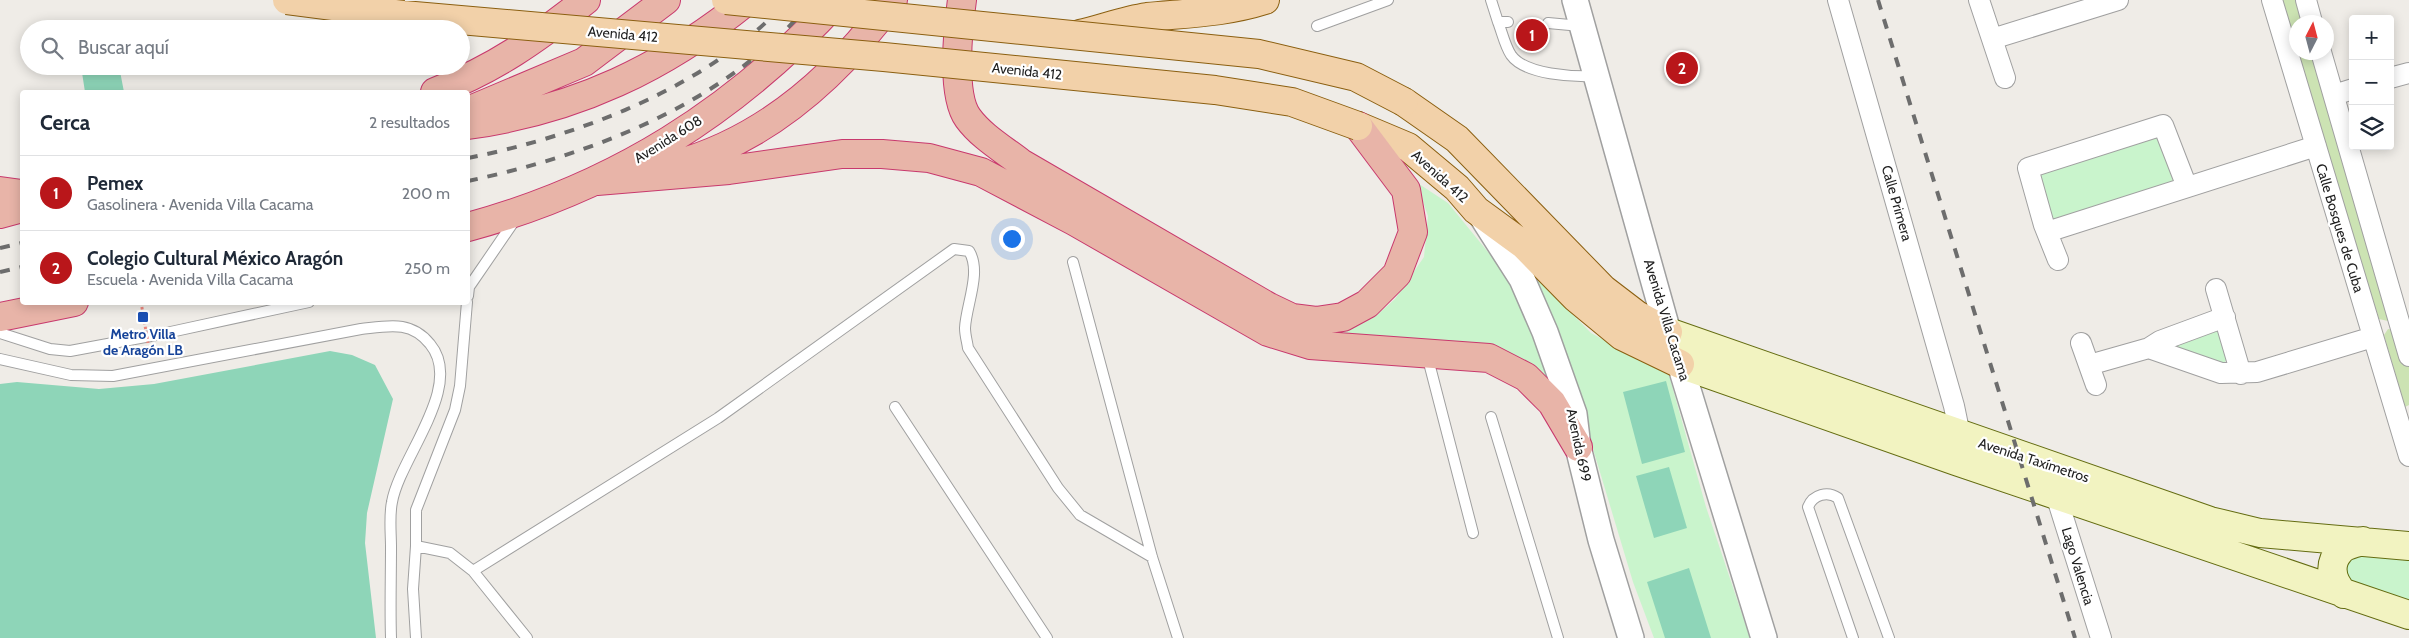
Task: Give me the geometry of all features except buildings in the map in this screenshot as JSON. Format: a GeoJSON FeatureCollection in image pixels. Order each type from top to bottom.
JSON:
{"type":"FeatureCollection","features":[{"type":"Feature","properties":{"kind":"highway"},"geometry":{"type":"LineString","coordinates":[[439,90],[500,63],[542,35],[586,0]]}},
{"type":"Feature","properties":{"kind":"highway"},"geometry":{"type":"LineString","coordinates":[[470,110],[584,62],[666,0]]}},
{"type":"Feature","properties":{"kind":"highway"},"geometry":{"type":"LineString","coordinates":[[470,125],[553,107],[615,85],[671,55],[724,20],[748,0]]}},
{"type":"Feature","properties":{"kind":"highway","name":"Avenida 608"},"geometry":{"type":"LineString","coordinates":[[478,224],[520,212],[597,181],[676,136],[753,82],[808,32],[838,0]]}},
{"type":"Feature","properties":{"kind":"highway"},"geometry":{"type":"LineString","coordinates":[[597,181],[648,172],[697,158],[750,134],[822,83],[865,38],[894,0]]}},
{"type":"Feature","properties":{"kind":"highway"},"geometry":{"type":"LineString","coordinates":[[962,0],[958,32],[958,93],[967,117],[985,136],[1021,163],[1269,307],[1292,318],[1316,322],[1342,317],[1367,304],[1397,274],[1413,232],[1406,190],[1358,126]]}},
{"type":"Feature","properties":{"kind":"highway"},"geometry":{"type":"LineString","coordinates":[[597,181],[729,170],[842,154],[882,154],[929,158],[980,172],[1074,221],[1268,332],[1310,345],[1488,358],[1526,377],[1552,403],[1578,447]]}},
{"type":"Feature","properties":{"kind":"highway"},"geometry":{"type":"LineString","coordinates":[[0,191],[20,194]]}},
{"type":"Feature","properties":{"kind":"highway"},"geometry":{"type":"LineString","coordinates":[[0,214],[20,209]]}},
{"type":"Feature","properties":{"kind":"highway"},"geometry":{"type":"LineString","coordinates":[[0,317],[59,305]]}},
{"type":"Feature","properties":{"kind":"main road","name":"Avenida 412"},"geometry":{"type":"LineString","coordinates":[[287,0],[403,15],[460,20]]}},
{"type":"Feature","properties":{"kind":"main road"},"geometry":{"type":"LineString","coordinates":[[726,0],[1080,34],[1259,54],[1356,77],[1404,102],[1457,139],[1603,289],[1637,315],[1668,332]]}},
{"type":"Feature","properties":{"kind":"main road"},"geometry":{"type":"LineString","coordinates":[[1080,34],[1145,18],[1188,15],[1265,0]]}},
{"type":"Feature","properties":{"kind":"main road","name":"Avenida 412"},"geometry":{"type":"LineString","coordinates":[[470,21],[884,57],[1215,90],[1292,102],[1408,147],[1457,188],[1476,210],[1524,245],[1576,298],[1622,336],[1680,364]]}},
{"type":"Feature","properties":{"kind":"main road","name":"Avenida Taxímetros"},"geometry":{"type":"LineString","coordinates":[[1668,332],[1958,448],[2056,495],[2409,615]]}},
{"type":"Feature","properties":{"kind":"main road","name":"Avenida Taxímetros"},"geometry":{"type":"LineString","coordinates":[[1680,364],[1958,448],[2041,461],[2210,521],[2260,533],[2409,546]]}},
{"type":"Feature","properties":{"kind":"main road"},"geometry":{"type":"LineString","coordinates":[[2344,594],[2334,584],[2331,572],[2334,561],[2341,550],[2363,541]]}},
{"type":"Feature","properties":{"kind":"street","name":"Avenida Villa Cacama"},"geometry":{"type":"LineString","coordinates":[[1574,0],[1668,332],[1680,364],[1764,638]]}},
{"type":"Feature","properties":{"kind":"street","name":"Calle Primera"},"geometry":{"type":"LineString","coordinates":[[1838,0],[1954,406],[1958,448]]}},
{"type":"Feature","properties":{"kind":"street"},"geometry":{"type":"LineString","coordinates":[[1979,0],[2006,78]]}},
{"type":"Feature","properties":{"kind":"street"},"geometry":{"type":"LineString","coordinates":[[1992,39],[2118,0]]}},
{"type":"Feature","properties":{"kind":"street","name":"Calle Bosques de Cuba"},"geometry":{"type":"LineString","coordinates":[[2272,0],[2409,456]]}},
{"type":"Feature","properties":{"kind":"street"},"geometry":{"type":"LineString","coordinates":[[2306,0],[2310,15]]}},
{"type":"Feature","properties":{"kind":"street"},"geometry":{"type":"LineString","coordinates":[[2325,60],[2343,92],[2400,293],[2409,356]]}},
{"type":"Feature","properties":{"kind":"street"},"geometry":{"type":"LineString","coordinates":[[2394,77],[2409,73]]}},
{"type":"Feature","properties":{"kind":"street"},"geometry":{"type":"LineString","coordinates":[[2058,260],[2047,232],[2028,168],[2164,125],[2186,187]]}},
{"type":"Feature","properties":{"kind":"street"},"geometry":{"type":"LineString","coordinates":[[2047,232],[2316,146]]}},
{"type":"Feature","properties":{"kind":"street","name":"Avenida 699"},"geometry":{"type":"LineString","coordinates":[[1476,210],[1522,279],[1545,332],[1574,414],[1578,447],[1617,594],[1631,638]]}},
{"type":"Feature","properties":{"kind":"street"},"geometry":{"type":"LineString","coordinates":[[2216,289],[2241,374]]}},
{"type":"Feature","properties":{"kind":"street"},"geometry":{"type":"LineString","coordinates":[[2089,365],[2149,348],[2160,341],[2225,317]]}},
{"type":"Feature","properties":{"kind":"street"},"geometry":{"type":"LineString","coordinates":[[2149,348],[2221,373],[2241,374],[2256,372],[2373,337]]}},
{"type":"Feature","properties":{"kind":"street"},"geometry":{"type":"LineString","coordinates":[[2081,343],[2096,384]]}},
{"type":"Feature","properties":{"kind":"street","name":"Lago Valencia"},"geometry":{"type":"LineString","coordinates":[[2056,495],[2101,638]]}},
{"type":"Feature","properties":{"kind":"street"},"geometry":{"type":"LineString","coordinates":[[1617,594],[1644,638]]}},
{"type":"Feature","properties":{"kind":"lane"},"geometry":{"type":"LineString","coordinates":[[1317,26],[1388,0]]}},
{"type":"Feature","properties":{"kind":"lane"},"geometry":{"type":"LineString","coordinates":[[1491,0],[1503,22],[1512,56],[1524,64],[1554,76],[1596,76]]}},
{"type":"Feature","properties":{"kind":"lane"},"geometry":{"type":"LineString","coordinates":[[1548,23],[1582,26]]}},
{"type":"Feature","properties":{"kind":"lane"},"geometry":{"type":"LineString","coordinates":[[470,286],[520,212]]}},
{"type":"Feature","properties":{"kind":"lane"},"geometry":{"type":"LineString","coordinates":[[470,237],[478,224]]}},
{"type":"Feature","properties":{"kind":"lane"},"geometry":{"type":"LineString","coordinates":[[473,571],[718,418],[954,249],[969,251],[974,259],[965,330],[968,348],[1058,488],[1080,515],[1152,557]]}},
{"type":"Feature","properties":{"kind":"lane"},"geometry":{"type":"LineString","coordinates":[[1073,262],[1152,557],[1178,638]]}},
{"type":"Feature","properties":{"kind":"lane"},"geometry":{"type":"LineString","coordinates":[[0,333],[50,349],[70,351],[161,334],[295,305]]}},
{"type":"Feature","properties":{"kind":"lane"},"geometry":{"type":"LineString","coordinates":[[416,638],[413,588],[416,510],[455,410],[460,386],[467,305]]}},
{"type":"Feature","properties":{"kind":"lane"},"geometry":{"type":"LineString","coordinates":[[0,360],[71,375],[113,376],[361,329],[392,325],[413,328],[426,338],[438,352],[441,366],[438,395],[392,502],[391,638]]}},
{"type":"Feature","properties":{"kind":"lane"},"geometry":{"type":"LineString","coordinates":[[1427,354],[1473,533]]}},
{"type":"Feature","properties":{"kind":"lane"},"geometry":{"type":"LineString","coordinates":[[895,407],[1047,638]]}},
{"type":"Feature","properties":{"kind":"lane"},"geometry":{"type":"LineString","coordinates":[[1491,417],[1558,638]]}},
{"type":"Feature","properties":{"kind":"lane"},"geometry":{"type":"LineString","coordinates":[[1853,638],[1808,507],[1814,498],[1821,495],[1832,494],[1838,498],[1889,638]]}},
{"type":"Feature","properties":{"kind":"lane"},"geometry":{"type":"LineString","coordinates":[[416,546],[450,553],[473,571],[527,638]]}},
{"type":"Feature","properties":{"kind":"path"},"geometry":{"type":"LineString","coordinates":[[142,305],[148,343]]}},
{"type":"Feature","properties":{"kind":"green space"},"geometry":{"type":"Polygon","coordinates":[[[2279,0],[2299,0],[2304,15],[2289,15],[2289,32],[2279,0]]]}},
{"type":"Feature","properties":{"kind":"green space"},"geometry":{"type":"Polygon","coordinates":[[[2298,60],[2317,60],[2394,314],[2388,321],[2379,319],[2298,60]]]}},
{"type":"Feature","properties":{"kind":"green space"},"geometry":{"type":"Polygon","coordinates":[[[82,75],[121,75],[124,90],[85,90],[82,75]]]}},
{"type":"Feature","properties":{"kind":"green space"},"geometry":{"type":"Polygon","coordinates":[[[2162,130],[2180,187],[2048,228],[2030,172],[2162,130]]]}},
{"type":"Feature","properties":{"kind":"green space"},"geometry":{"type":"Polygon","coordinates":[[[1416,182],[1448,203],[1515,285],[1557,393],[1541,376],[1292,328],[1334,326],[1377,315],[1395,299],[1424,257],[1428,216],[1416,182]]]}},
{"type":"Feature","properties":{"kind":"green space"},"geometry":{"type":"Polygon","coordinates":[[[1518,259],[1591,333],[1669,375],[1706,507],[1750,638],[1654,638],[1633,582],[1575,389],[1518,259]]]}},
{"type":"Feature","properties":{"kind":"green space"},"geometry":{"type":"Polygon","coordinates":[[[2218,326],[2227,359],[2223,365],[2216,365],[2166,343],[2218,326]]]}},
{"type":"Feature","properties":{"kind":"green space"},"geometry":{"type":"Polygon","coordinates":[[[2388,329],[2402,331],[2409,361],[2409,405],[2405,407],[2384,335],[2388,329]]]}},
{"type":"Feature","properties":{"kind":"green space"},"geometry":{"type":"Polygon","coordinates":[[[330,351],[352,355],[375,365],[393,399],[367,513],[365,543],[376,638],[0,638],[0,384],[17,382],[99,389],[154,384],[330,351]]]}},
{"type":"Feature","properties":{"kind":"green space"},"geometry":{"type":"Polygon","coordinates":[[[1666,381],[1685,452],[1642,464],[1623,392],[1666,381]]]}},
{"type":"Feature","properties":{"kind":"green space"},"geometry":{"type":"Polygon","coordinates":[[[1669,467],[1687,528],[1654,538],[1636,476],[1669,467]]]}},
{"type":"Feature","properties":{"kind":"green space"},"geometry":{"type":"Polygon","coordinates":[[[2353,555],[2409,557],[2409,606],[2350,587],[2344,567],[2353,555]]]}},
{"type":"Feature","properties":{"kind":"green space"},"geometry":{"type":"Polygon","coordinates":[[[1689,568],[1711,638],[1665,638],[1647,582],[1689,568]]]}},
{"type":"Feature","properties":{"kind":"railway"},"geometry":{"type":"LineString","coordinates":[[470,158],[554,136],[598,121],[641,103],[682,82],[721,58],[757,31],[788,0]]}},
{"type":"Feature","properties":{"kind":"railway"},"geometry":{"type":"LineString","coordinates":[[470,181],[516,170],[563,156],[610,139],[656,119],[700,95],[741,68],[779,36],[813,0]]}},
{"type":"Feature","properties":{"kind":"railway"},"geometry":{"type":"LineString","coordinates":[[1878,0],[2075,638]]}},
{"type":"Feature","properties":{"kind":"railway"},"geometry":{"type":"LineString","coordinates":[[0,248],[20,243]]}},
{"type":"Feature","properties":{"kind":"railway"},"geometry":{"type":"LineString","coordinates":[[0,272],[20,267]]}},
{"type":"Feature","properties":{"kind":"place","name":"Pemex"},"geometry":{"type":"Point","coordinates":[1532,35]}},
{"type":"Feature","properties":{"kind":"place","name":"Colegio Cultural México Aragón"},"geometry":{"type":"Point","coordinates":[1682,68]}},
{"type":"Feature","properties":{"kind":"place","name":"Metro Villa de Aragón LB"},"geometry":{"type":"Point","coordinates":[143,317]}}]}
